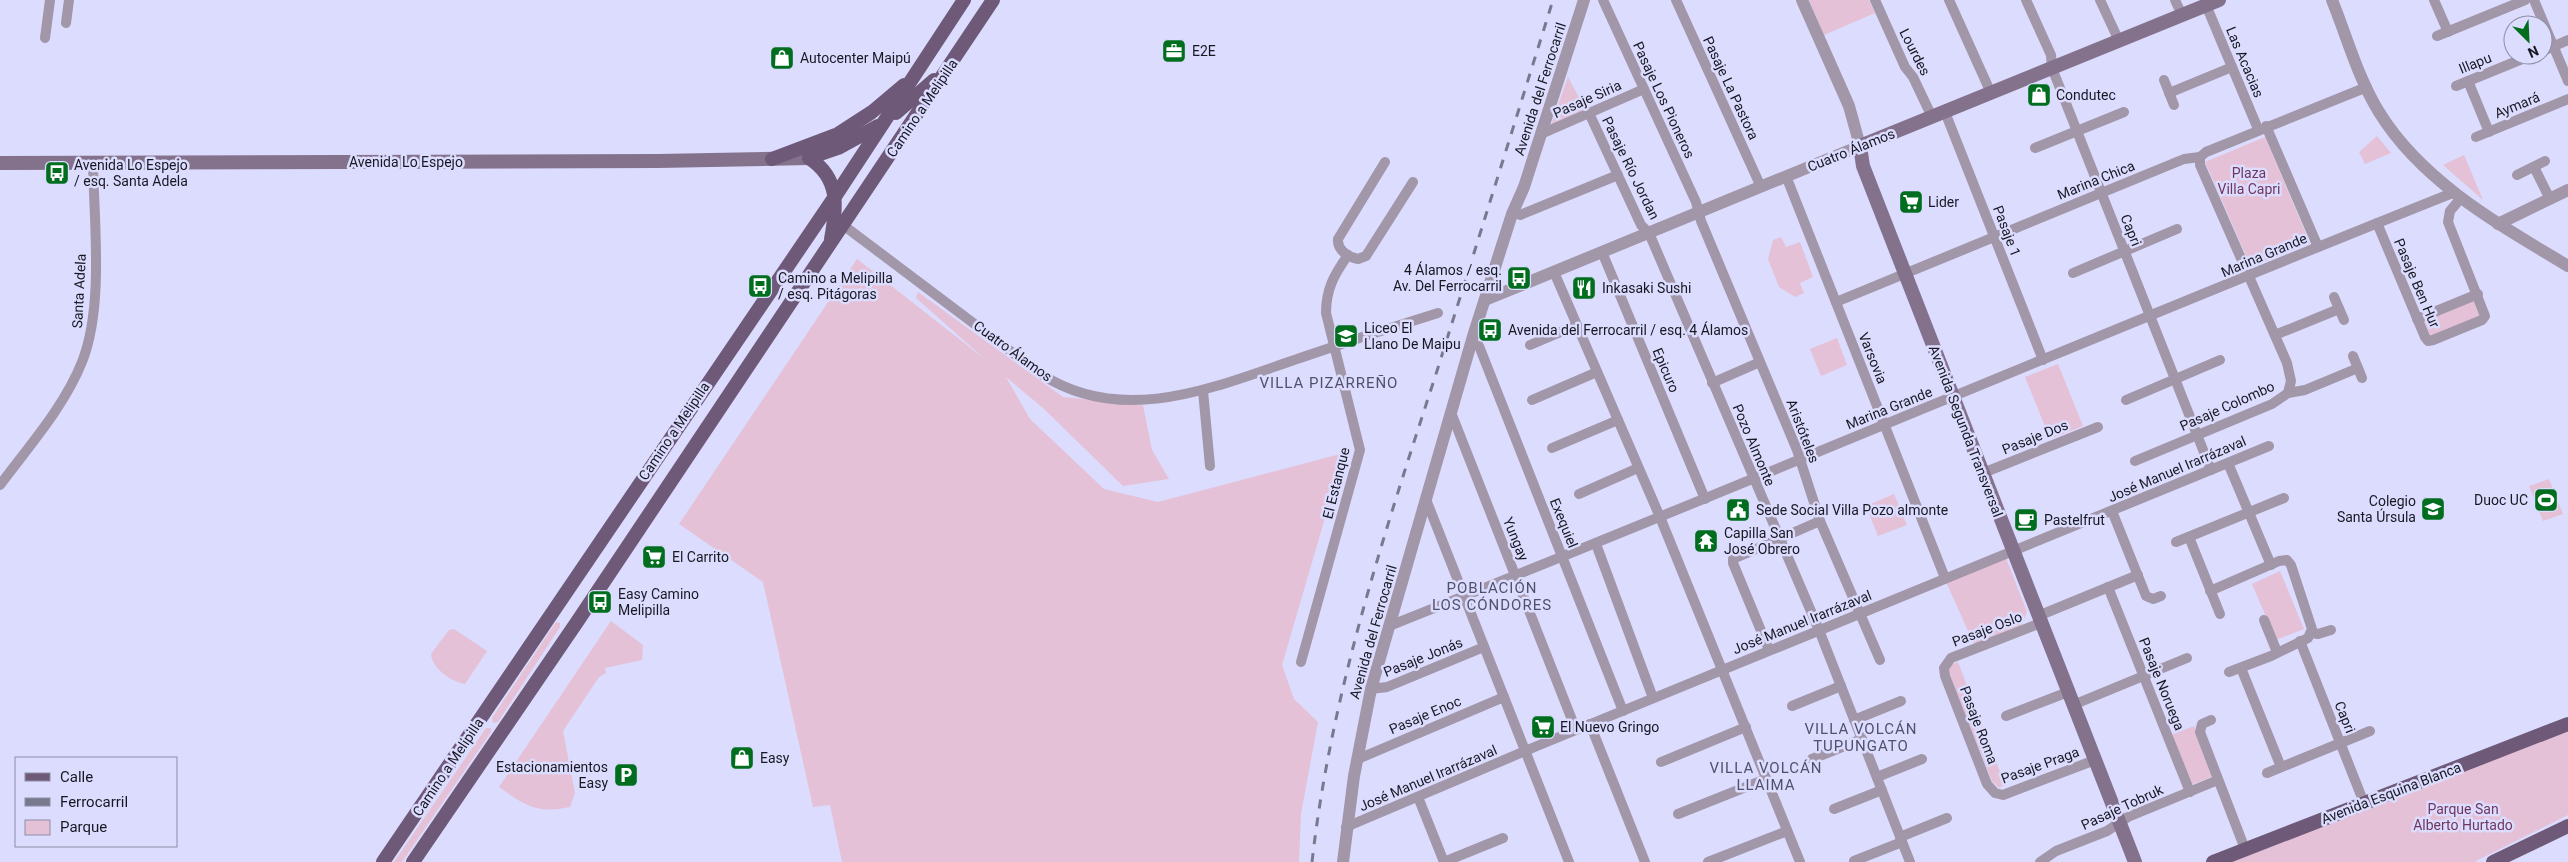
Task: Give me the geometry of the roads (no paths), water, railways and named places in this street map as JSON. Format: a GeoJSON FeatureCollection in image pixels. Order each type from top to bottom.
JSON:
{"type":"FeatureCollection","features":[{"type":"Feature","properties":{"kind":"main road","name":"Camino a Melipilla"},"geometry":{"type":"LineString","coordinates":[[383,862],[556,609],[762,301],[833,200],[964,0]]}},
{"type":"Feature","properties":{"kind":"main road","name":"Camino a Melipilla"},"geometry":{"type":"LineString","coordinates":[[413,862],[577,622],[993,0]]}},
{"type":"Feature","properties":{"kind":"main road","name":"Cuatro Álamos"},"geometry":{"type":"LineString","coordinates":[[1860,146],[2212,2]]}},
{"type":"Feature","properties":{"kind":"main road"},"geometry":{"type":"LineString","coordinates":[[809,158],[855,141],[885,122],[915,98],[952,62]]}},
{"type":"Feature","properties":{"kind":"main road"},"geometry":{"type":"LineString","coordinates":[[772,159],[838,134],[872,112],[914,77]]}},
{"type":"Feature","properties":{"kind":"main road","name":"Avenida Segunda Transversal"},"geometry":{"type":"LineString","coordinates":[[1860,146],[1863,166],[1905,275],[2136,862]]}},
{"type":"Feature","properties":{"kind":"main road"},"geometry":{"type":"LineString","coordinates":[[789,158],[806,166],[818,176],[833,200]]}},
{"type":"Feature","properties":{"kind":"main road"},"geometry":{"type":"LineString","coordinates":[[809,158],[826,172],[833,200],[830,245]]}},
{"type":"Feature","properties":{"kind":"main road","name":"Avenida Lo Espejo"},"geometry":{"type":"LineString","coordinates":[[1,163],[809,158]]}},
{"type":"Feature","properties":{"kind":"main road"},"geometry":{"type":"LineString","coordinates":[[762,301],[773,303],[782,315]]}},
{"type":"Feature","properties":{"kind":"main road"},"geometry":{"type":"LineString","coordinates":[[556,609],[571,613],[577,622]]}},
{"type":"Feature","properties":{"kind":"main road","name":"Avenida Esquina Blanca"},"geometry":{"type":"LineString","coordinates":[[2213,862],[2568,724]]}},
{"type":"Feature","properties":{"kind":"main road"},"geometry":{"type":"LineString","coordinates":[[2493,862],[2568,826]]}},
{"type":"Feature","properties":{"kind":"street"},"geometry":{"type":"LineString","coordinates":[[45,38],[50,0],[58,4],[69,1],[66,22]]}},
{"type":"Feature","properties":{"kind":"street","name":"Avenida del Ferrocarril"},"geometry":{"type":"LineString","coordinates":[[1343,862],[1346,827],[1371,689],[1452,415],[1489,299],[1512,214],[1524,187],[1584,0]]}},
{"type":"Feature","properties":{"kind":"street","name":"Pasaje Los Pioneros"},"geometry":{"type":"LineString","coordinates":[[1603,0],[1699,212]]}},
{"type":"Feature","properties":{"kind":"street","name":"Pasaje La Pastora"},"geometry":{"type":"LineString","coordinates":[[1676,0],[1761,187]]}},
{"type":"Feature","properties":{"kind":"street","name":"Avenida Segunda Transversal"},"geometry":{"type":"LineString","coordinates":[[1802,0],[1849,106],[1860,146]]}},
{"type":"Feature","properties":{"kind":"street","name":"Lourdes"},"geometry":{"type":"LineString","coordinates":[[1875,0],[1907,70],[1939,114]]}},
{"type":"Feature","properties":{"kind":"street"},"geometry":{"type":"LineString","coordinates":[[1949,0],[1991,93]]}},
{"type":"Feature","properties":{"kind":"street","name":"Capri"},"geometry":{"type":"LineString","coordinates":[[2026,0],[2051,55],[2052,68],[2211,470]]}},
{"type":"Feature","properties":{"kind":"street"},"geometry":{"type":"LineString","coordinates":[[2100,0],[2119,41]]}},
{"type":"Feature","properties":{"kind":"street"},"geometry":{"type":"LineString","coordinates":[[2175,0],[2182,15]]}},
{"type":"Feature","properties":{"kind":"street"},"geometry":{"type":"LineString","coordinates":[[2332,0],[2367,87],[2379,112],[2396,135],[2458,195],[2498,224],[2568,266]]}},
{"type":"Feature","properties":{"kind":"street"},"geometry":{"type":"LineString","coordinates":[[2434,0],[2448,32]]}},
{"type":"Feature","properties":{"kind":"street"},"geometry":{"type":"LineString","coordinates":[[2437,36],[2525,0]]}},
{"type":"Feature","properties":{"kind":"street"},"geometry":{"type":"LineString","coordinates":[[2534,0],[2568,81]]}},
{"type":"Feature","properties":{"kind":"street","name":"Las Acacias"},"geometry":{"type":"LineString","coordinates":[[2212,2],[2232,67],[2318,247]]}},
{"type":"Feature","properties":{"kind":"street"},"geometry":{"type":"LineString","coordinates":[[2554,46],[2568,40]]}},
{"type":"Feature","properties":{"kind":"street","name":"Illapu"},"geometry":{"type":"LineString","coordinates":[[2456,86],[2507,65]]}},
{"type":"Feature","properties":{"kind":"street"},"geometry":{"type":"LineString","coordinates":[[2169,94],[2232,67]]}},
{"type":"Feature","properties":{"kind":"street"},"geometry":{"type":"LineString","coordinates":[[2164,80],[2174,104]]}},
{"type":"Feature","properties":{"kind":"street"},"geometry":{"type":"LineString","coordinates":[[2468,81],[2489,132]]}},
{"type":"Feature","properties":{"kind":"street","name":"Marina Chica"},"geometry":{"type":"LineString","coordinates":[[1836,302],[1905,275],[2101,192],[2184,159],[2200,157],[2206,152],[2262,128],[2367,87]]}},
{"type":"Feature","properties":{"kind":"street","name":"Pasaje Siria"},"geometry":{"type":"LineString","coordinates":[[1541,134],[1644,89]]}},
{"type":"Feature","properties":{"kind":"street","name":"Aymará"},"geometry":{"type":"LineString","coordinates":[[2476,137],[2568,99]]}},
{"type":"Feature","properties":{"kind":"street"},"geometry":{"type":"LineString","coordinates":[[2035,148],[2124,112]]}},
{"type":"Feature","properties":{"kind":"street","name":"Pasaje Río Jordan"},"geometry":{"type":"LineString","coordinates":[[1589,113],[1641,225],[1649,233]]}},
{"type":"Feature","properties":{"kind":"street","name":"Pasaje 1"},"geometry":{"type":"LineString","coordinates":[[1939,114],[1994,237],[2043,360]]}},
{"type":"Feature","properties":{"kind":"street","name":"Cuatro Álamos"},"geometry":{"type":"LineString","coordinates":[[1489,299],[1860,146]]}},
{"type":"Feature","properties":{"kind":"street"},"geometry":{"type":"LineString","coordinates":[[2200,157],[2200,164],[2291,375],[2291,387],[2288,393]]}},
{"type":"Feature","properties":{"kind":"street"},"geometry":{"type":"LineString","coordinates":[[2516,175],[2545,161]]}},
{"type":"Feature","properties":{"kind":"street"},"geometry":{"type":"LineString","coordinates":[[1385,162],[1338,239],[1339,247],[1348,255],[1358,259],[1366,256],[1413,182]]}},
{"type":"Feature","properties":{"kind":"street","name":"Santa Adela"},"geometry":{"type":"LineString","coordinates":[[0,485],[68,391],[82,362],[90,339],[95,298],[93,163]]}},
{"type":"Feature","properties":{"kind":"street"},"geometry":{"type":"LineString","coordinates":[[2534,166],[2550,199]]}},
{"type":"Feature","properties":{"kind":"street"},"geometry":{"type":"LineString","coordinates":[[1520,215],[1618,175]]}},
{"type":"Feature","properties":{"kind":"street","name":"Varsovia"},"geometry":{"type":"LineString","coordinates":[[1786,176],[1945,578]]}},
{"type":"Feature","properties":{"kind":"street","name":"Avenida del Ferrocarril"},"geometry":{"type":"LineString","coordinates":[[1452,415],[1462,395],[1479,346],[1489,299],[1520,215],[1524,187]]}},
{"type":"Feature","properties":{"kind":"street"},"geometry":{"type":"LineString","coordinates":[[2498,224],[2568,190]]}},
{"type":"Feature","properties":{"kind":"street","name":"Marina Grande"},"geometry":{"type":"LineString","coordinates":[[1389,626],[1563,558],[1884,424],[2377,223],[2458,195]]}},
{"type":"Feature","properties":{"kind":"street","name":"Pasaje Ben Hur"},"geometry":{"type":"LineString","coordinates":[[2377,223],[2425,337],[2430,341],[2482,320],[2486,314],[2448,222],[2450,211],[2458,195]]}},
{"type":"Feature","properties":{"kind":"street","name":"Aristóteles"},"geometry":{"type":"LineString","coordinates":[[1699,212],[1799,459],[1820,520],[1880,660]]}},
{"type":"Feature","properties":{"kind":"street","name":"Cuatro Álamos"},"geometry":{"type":"LineString","coordinates":[[843,225],[1027,364],[1065,388],[1091,396],[1124,400],[1165,398],[1203,391],[1438,312]]}},
{"type":"Feature","properties":{"kind":"street"},"geometry":{"type":"LineString","coordinates":[[2073,273],[2177,229]]}},
{"type":"Feature","properties":{"kind":"street","name":"Pozo Almonte"},"geometry":{"type":"LineString","coordinates":[[1649,233],[1819,630],[1910,862]]}},
{"type":"Feature","properties":{"kind":"street","name":"Epicuro"},"geometry":{"type":"LineString","coordinates":[[1602,252],[1706,499]]}},
{"type":"Feature","properties":{"kind":"street","name":"El Estanque"},"geometry":{"type":"LineString","coordinates":[[1301,662],[1360,450],[1326,313],[1326,299],[1332,279],[1348,255]]}},
{"type":"Feature","properties":{"kind":"street"},"geometry":{"type":"LineString","coordinates":[[1554,272],[1660,517],[1800,862]]}},
{"type":"Feature","properties":{"kind":"street"},"geometry":{"type":"LineString","coordinates":[[2417,319],[2478,294]]}},
{"type":"Feature","properties":{"kind":"street"},"geometry":{"type":"LineString","coordinates":[[2334,297],[2344,320]]}},
{"type":"Feature","properties":{"kind":"street"},"geometry":{"type":"LineString","coordinates":[[2275,335],[2339,309]]}},
{"type":"Feature","properties":{"kind":"street"},"geometry":{"type":"LineString","coordinates":[[1530,345],[1577,325]]}},
{"type":"Feature","properties":{"kind":"street","name":"Exequiel"},"geometry":{"type":"LineString","coordinates":[[1479,346],[1623,711]]}},
{"type":"Feature","properties":{"kind":"street","name":"Pasaje Colombo"},"geometry":{"type":"LineString","coordinates":[[2135,460],[2272,404],[2288,393],[2306,390],[2360,373],[2353,356]]}},
{"type":"Feature","properties":{"kind":"street"},"geometry":{"type":"LineString","coordinates":[[2126,400],[2220,360]]}},
{"type":"Feature","properties":{"kind":"street"},"geometry":{"type":"LineString","coordinates":[[1712,383],[1760,362]]}},
{"type":"Feature","properties":{"kind":"street"},"geometry":{"type":"LineString","coordinates":[[1532,400],[1597,372]]}},
{"type":"Feature","properties":{"kind":"street"},"geometry":{"type":"LineString","coordinates":[[1203,391],[1210,466]]}},
{"type":"Feature","properties":{"kind":"street","name":"Yungay"},"geometry":{"type":"LineString","coordinates":[[1452,415],[1576,730]]}},
{"type":"Feature","properties":{"kind":"street"},"geometry":{"type":"LineString","coordinates":[[1552,448],[1618,420]]}},
{"type":"Feature","properties":{"kind":"street","name":"Pasaje Dos"},"geometry":{"type":"LineString","coordinates":[[1983,473],[2098,427]]}},
{"type":"Feature","properties":{"kind":"street","name":"José Manuel Irarrázaval"},"geometry":{"type":"LineString","coordinates":[[1346,827],[1861,612],[2013,552],[2269,446]]}},
{"type":"Feature","properties":{"kind":"street"},"geometry":{"type":"LineString","coordinates":[[2228,463],[2271,565]]}},
{"type":"Feature","properties":{"kind":"street"},"geometry":{"type":"LineString","coordinates":[[1579,494],[1638,468]]}},
{"type":"Feature","properties":{"kind":"street"},"geometry":{"type":"LineString","coordinates":[[2176,542],[2284,498]]}},
{"type":"Feature","properties":{"kind":"street"},"geometry":{"type":"LineString","coordinates":[[1427,502],[1569,862]]}},
{"type":"Feature","properties":{"kind":"street"},"geometry":{"type":"LineString","coordinates":[[2112,511],[2148,597],[2153,599],[2161,596]]}},
{"type":"Feature","properties":{"kind":"street"},"geometry":{"type":"LineString","coordinates":[[1769,650],[1733,559],[1820,520]]}},
{"type":"Feature","properties":{"kind":"street"},"geometry":{"type":"LineString","coordinates":[[2188,537],[2220,614]]}},
{"type":"Feature","properties":{"kind":"street"},"geometry":{"type":"LineString","coordinates":[[1596,544],[1654,698]]}},
{"type":"Feature","properties":{"kind":"street"},"geometry":{"type":"LineString","coordinates":[[2210,591],[2282,560],[2289,562],[2312,633]]}},
{"type":"Feature","properties":{"kind":"street","name":"Pasaje Oslo"},"geometry":{"type":"LineString","coordinates":[[1946,664],[1951,658],[2138,575]]}},
{"type":"Feature","properties":{"kind":"street","name":"Pasaje Noruega"},"geometry":{"type":"LineString","coordinates":[[2108,587],[2190,792]]}},
{"type":"Feature","properties":{"kind":"street"},"geometry":{"type":"LineString","coordinates":[[2264,620],[2277,652]]}},
{"type":"Feature","properties":{"kind":"street"},"geometry":{"type":"LineString","coordinates":[[2229,672],[2277,652],[2312,633],[2318,634],[2331,630]]}},
{"type":"Feature","properties":{"kind":"street","name":"Capri"},"geometry":{"type":"LineString","coordinates":[[2300,641],[2364,803]]}},
{"type":"Feature","properties":{"kind":"street","name":"Pasaje Jonás"},"geometry":{"type":"LineString","coordinates":[[1371,689],[1388,687],[1484,647]]}},
{"type":"Feature","properties":{"kind":"street"},"geometry":{"type":"LineString","coordinates":[[2073,705],[2187,658]]}},
{"type":"Feature","properties":{"kind":"street","name":"Pasaje Roma"},"geometry":{"type":"LineString","coordinates":[[1946,664],[1945,676],[1988,784],[1995,793]]}},
{"type":"Feature","properties":{"kind":"street"},"geometry":{"type":"LineString","coordinates":[[2240,668],[2281,767]]}},
{"type":"Feature","properties":{"kind":"street"},"geometry":{"type":"LineString","coordinates":[[1792,706],[1841,686]]}},
{"type":"Feature","properties":{"kind":"street"},"geometry":{"type":"LineString","coordinates":[[2006,716],[2068,692]]}},
{"type":"Feature","properties":{"kind":"street","name":"Pasaje Enoc"},"geometry":{"type":"LineString","coordinates":[[1358,758],[1504,697]]}},
{"type":"Feature","properties":{"kind":"street"},"geometry":{"type":"LineString","coordinates":[[1854,720],[1902,701]]}},
{"type":"Feature","properties":{"kind":"street","name":"Pasaje Noruega"},"geometry":{"type":"LineString","coordinates":[[2211,720],[2202,724],[2200,732],[2245,849]]}},
{"type":"Feature","properties":{"kind":"street"},"geometry":{"type":"LineString","coordinates":[[1590,724],[1645,862]]}},
{"type":"Feature","properties":{"kind":"street"},"geometry":{"type":"LineString","coordinates":[[1661,762],[1746,728]]}},
{"type":"Feature","properties":{"kind":"street"},"geometry":{"type":"LineString","coordinates":[[2267,773],[2370,731]]}},
{"type":"Feature","properties":{"kind":"street"},"geometry":{"type":"LineString","coordinates":[[1812,759],[1862,739]]}},
{"type":"Feature","properties":{"kind":"street"},"geometry":{"type":"LineString","coordinates":[[1877,778],[1922,759]]}},
{"type":"Feature","properties":{"kind":"street","name":"Pasaje Praga"},"geometry":{"type":"LineString","coordinates":[[1995,793],[2008,794],[2095,760]]}},
{"type":"Feature","properties":{"kind":"street"},"geometry":{"type":"LineString","coordinates":[[1678,814],[1766,779]]}},
{"type":"Feature","properties":{"kind":"street","name":"Pasaje Tobruk"},"geometry":{"type":"LineString","coordinates":[[2040,862],[2056,851],[2107,831],[2128,817],[2218,780]]}},
{"type":"Feature","properties":{"kind":"street"},"geometry":{"type":"LineString","coordinates":[[1834,809],[1882,790]]}},
{"type":"Feature","properties":{"kind":"street"},"geometry":{"type":"LineString","coordinates":[[1418,797],[1444,862],[1503,838]]}},
{"type":"Feature","properties":{"kind":"street"},"geometry":{"type":"LineString","coordinates":[[1854,861],[1947,818]]}},
{"type":"Feature","properties":{"kind":"street"},"geometry":{"type":"LineString","coordinates":[[1708,862],[1787,830]]}},
{"type":"Feature","properties":{"kind":"railway"},"geometry":{"type":"LineString","coordinates":[[1312,862],[1332,737],[1346,676],[1379,554],[1553,0]]}},
{"type":"Feature","properties":{"kind":"place","name":"E2E"},"geometry":{"type":"Point","coordinates":[1174,51]}},
{"type":"Feature","properties":{"kind":"place","name":"Autocenter Maipú"},"geometry":{"type":"Point","coordinates":[782,58]}},
{"type":"Feature","properties":{"kind":"place","name":"Condutec"},"geometry":{"type":"Point","coordinates":[2039,95]}},
{"type":"Feature","properties":{"kind":"place","name":"Avenida Lo Espejo / esq. Santa Adela"},"geometry":{"type":"Point","coordinates":[57,173]}},
{"type":"Feature","properties":{"kind":"place","name":"Lider"},"geometry":{"type":"Point","coordinates":[1911,202]}},
{"type":"Feature","properties":{"kind":"place","name":"4 Álamos / esq. Av. Del Ferrocarril"},"geometry":{"type":"Point","coordinates":[1519,278]}},
{"type":"Feature","properties":{"kind":"place","name":"Camino a Melipilla / esq. Pitágoras"},"geometry":{"type":"Point","coordinates":[760,286]}},
{"type":"Feature","properties":{"kind":"place","name":"Inkasaki Sushi"},"geometry":{"type":"Point","coordinates":[1584,288]}},
{"type":"Feature","properties":{"kind":"place","name":"Avenida del Ferrocarril / esq. 4 Álamos"},"geometry":{"type":"Point","coordinates":[1490,330]}},
{"type":"Feature","properties":{"kind":"place","name":"Liceo El Llano De Maipu"},"geometry":{"type":"Point","coordinates":[1346,336]}},
{"type":"Feature","properties":{"kind":"place","name":"Duoc UC"},"geometry":{"type":"Point","coordinates":[2546,500]}},
{"type":"Feature","properties":{"kind":"place","name":"Colegio Santa Úrsula"},"geometry":{"type":"Point","coordinates":[2433,509]}},
{"type":"Feature","properties":{"kind":"place","name":"Sede Social Villa Pozo almonte"},"geometry":{"type":"Point","coordinates":[1738,510]}},
{"type":"Feature","properties":{"kind":"place","name":"Pastelfrut"},"geometry":{"type":"Point","coordinates":[2026,520]}},
{"type":"Feature","properties":{"kind":"place","name":"Capilla San José Obrero"},"geometry":{"type":"Point","coordinates":[1706,541]}},
{"type":"Feature","properties":{"kind":"place","name":"El Carrito"},"geometry":{"type":"Point","coordinates":[654,557]}},
{"type":"Feature","properties":{"kind":"place","name":"Easy Camino Melipilla"},"geometry":{"type":"Point","coordinates":[600,602]}},
{"type":"Feature","properties":{"kind":"place","name":"El Nuevo Gringo"},"geometry":{"type":"Point","coordinates":[1543,727]}},
{"type":"Feature","properties":{"kind":"place","name":"Easy"},"geometry":{"type":"Point","coordinates":[742,758]}},
{"type":"Feature","properties":{"kind":"place","name":"Estacionamientos Easy"},"geometry":{"type":"Point","coordinates":[626,775]}},
{"type":"Feature","properties":{"kind":"district","name":"VILLA PIZARREÑO"},"geometry":{"type":"Point","coordinates":[1329,383]}},
{"type":"Feature","properties":{"kind":"district","name":"POBLACIÓN LOS CÓNDORES"},"geometry":{"type":"Point","coordinates":[1492,596]}},
{"type":"Feature","properties":{"kind":"district","name":"VILLA VOLCÁN TUPUNGATO"},"geometry":{"type":"Point","coordinates":[1861,738]}},
{"type":"Feature","properties":{"kind":"district","name":"VILLA VOLCÁN LLAIMA"},"geometry":{"type":"Point","coordinates":[1766,776]}},
{"type":"Feature","properties":{"kind":"park label","name":"Plaza Villa Capri"},"geometry":{"type":"Point","coordinates":[2249,182]}},
{"type":"Feature","properties":{"kind":"park label","name":"Parque San Alberto Hurtado"},"geometry":{"type":"Point","coordinates":[2463,818]}}]}
